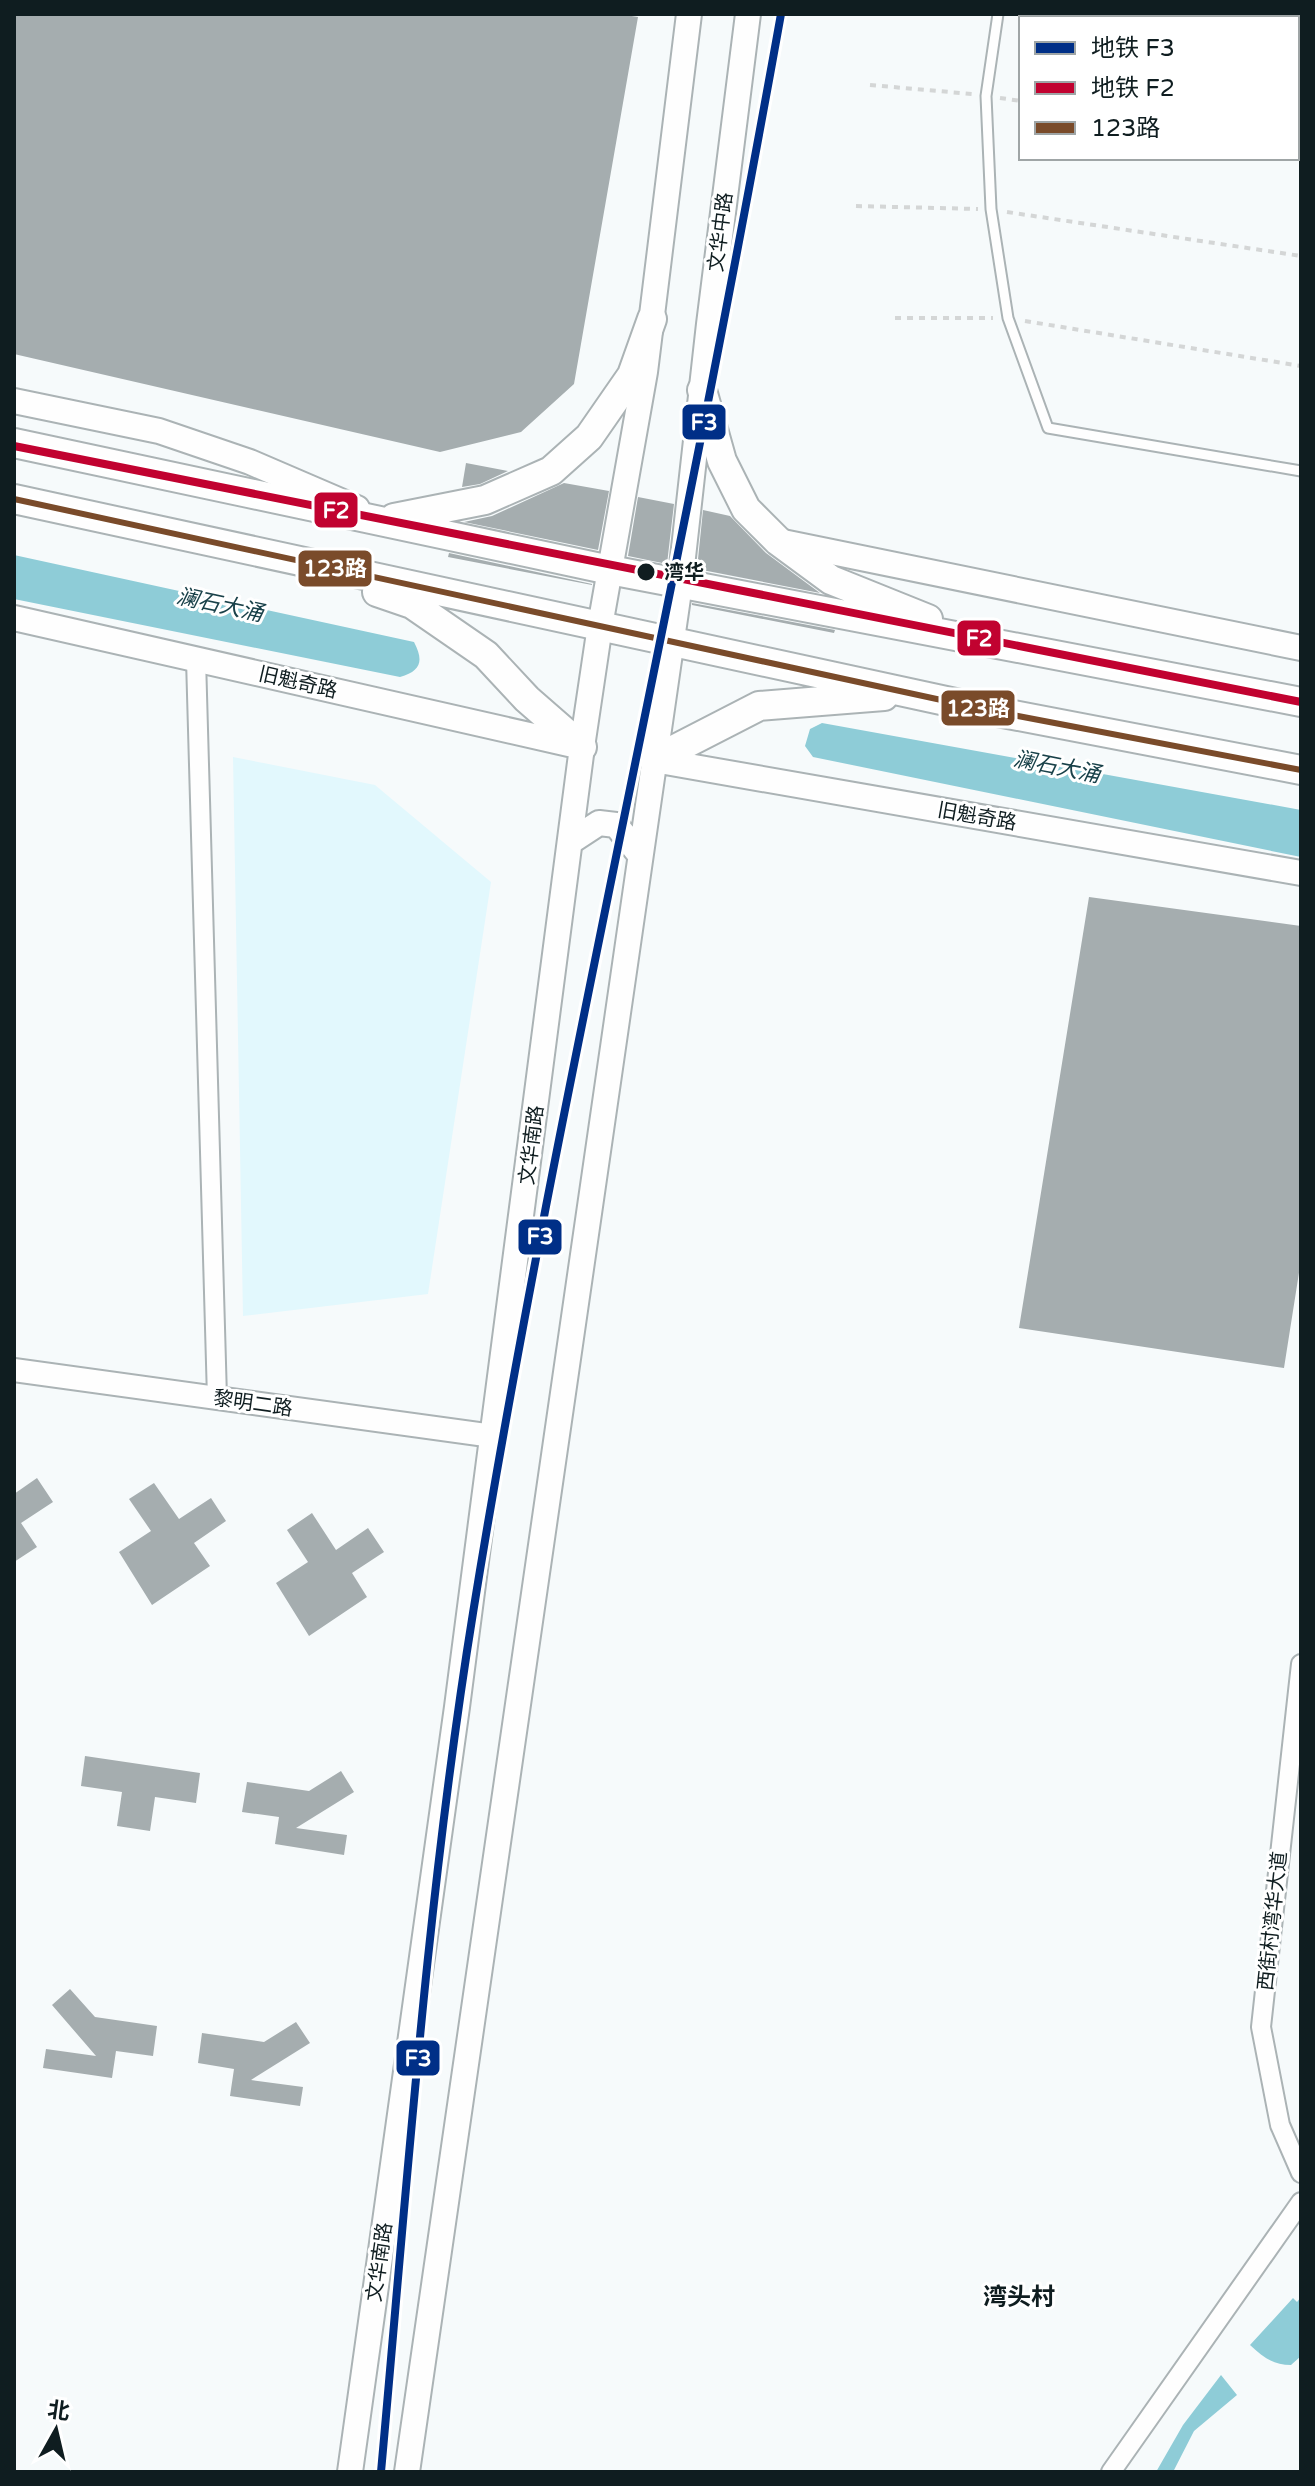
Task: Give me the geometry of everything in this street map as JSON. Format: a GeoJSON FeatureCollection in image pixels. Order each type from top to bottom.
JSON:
{"type":"FeatureCollection","features":[{"type":"Feature","properties":{"kind":"highway"},"geometry":{"type":"LineString","coordinates":[[385,520],[485,500],[551,471],[589,437],[632,375],[652,319]]}},
{"type":"Feature","properties":{"kind":"highway"},"geometry":{"type":"LineString","coordinates":[[702,390],[722,461],[746,509],[778,541],[831,580],[937,622],[1020,649]]}},
{"type":"Feature","properties":{"kind":"highway"},"geometry":{"type":"LineString","coordinates":[[14,443],[610,570],[1301,702]]}},
{"type":"Feature","properties":{"kind":"highway"},"geometry":{"type":"LineString","coordinates":[[14,499],[916,694],[1301,770]]}},
{"type":"Feature","properties":{"kind":"highway"},"geometry":{"type":"LineString","coordinates":[[248,548],[412,604],[486,655],[527,699],[582,747]]}},
{"type":"Feature","properties":{"kind":"highway"},"geometry":{"type":"LineString","coordinates":[[654,760],[759,706],[916,694]]}},
{"type":"Feature","properties":{"kind":"main road"},"geometry":{"type":"LineString","coordinates":[[600,626],[645,372],[689,14]]}},
{"type":"Feature","properties":{"kind":"main road","name":"文华中路"},"geometry":{"type":"LineString","coordinates":[[671,641],[748,14]]}},
{"type":"Feature","properties":{"kind":"main road"},"geometry":{"type":"LineString","coordinates":[[14,401],[159,431],[250,462],[385,520]]}},
{"type":"Feature","properties":{"kind":"main road"},"geometry":{"type":"LineString","coordinates":[[778,541],[1301,648]]}},
{"type":"Feature","properties":{"kind":"main road","name":"旧魁奇路"},"geometry":{"type":"LineString","coordinates":[[14,618],[582,747]]}},
{"type":"Feature","properties":{"kind":"main road","name":"文华南路"},"geometry":{"type":"LineString","coordinates":[[350,2472],[493,1436],[600,626]]}},
{"type":"Feature","properties":{"kind":"main road"},"geometry":{"type":"LineString","coordinates":[[407,2472],[671,641]]}},
{"type":"Feature","properties":{"kind":"main road","name":"旧魁奇路"},"geometry":{"type":"LineString","coordinates":[[654,760],[1301,873]]}},
{"type":"Feature","properties":{"kind":"main road"},"geometry":{"type":"LineString","coordinates":[[570,842],[599,823],[616,825],[640,855]]}},
{"type":"Feature","properties":{"kind":"street"},"geometry":{"type":"LineString","coordinates":[[196,659],[217,1398]]}},
{"type":"Feature","properties":{"kind":"street","name":"黎明二路"},"geometry":{"type":"LineString","coordinates":[[14,1370],[493,1436]]}},
{"type":"Feature","properties":{"kind":"street","name":"西街村湾华大道"},"geometry":{"type":"LineString","coordinates":[[1301,1664],[1261,2027],[1280,2125],[1301,2173]]}},
{"type":"Feature","properties":{"kind":"street"},"geometry":{"type":"LineString","coordinates":[[1111,2472],[1301,2202]]}},
{"type":"Feature","properties":{"kind":"lane"},"geometry":{"type":"LineString","coordinates":[[998,14],[986,96],[991,209],[1008,318],[1048,428],[1301,471]]}},
{"type":"Feature","properties":{"kind":"path"},"geometry":{"type":"LineString","coordinates":[[870,85],[1019,101]]}},
{"type":"Feature","properties":{"kind":"path"},"geometry":{"type":"LineString","coordinates":[[856,206],[991,209],[1301,256]]}},
{"type":"Feature","properties":{"kind":"path"},"geometry":{"type":"LineString","coordinates":[[895,318],[1008,318],[1301,366]]}},
{"type":"Feature","properties":{"kind":"shaded area"},"geometry":{"type":"Polygon","coordinates":[[[233,757],[375,785],[491,882],[428,1294],[243,1316],[233,757]]]}},
{"type":"Feature","properties":{"kind":"water","name":"澜石大涌"},"geometry":{"type":"Polygon","coordinates":[[[14,555],[414,642],[419,664],[412,672],[400,677],[14,599],[14,555]]]}},
{"type":"Feature","properties":{"kind":"water","name":"澜石大涌"},"geometry":{"type":"Polygon","coordinates":[[[822,723],[1301,810],[1301,857],[813,757],[805,746],[810,729],[822,723]]]}},
{"type":"Feature","properties":{"kind":"water"},"geometry":{"type":"Polygon","coordinates":[[[1301,2297],[1301,2356],[1291,2365],[1264,2357],[1250,2345],[1293,2298],[1297,2302],[1301,2297]]]}},
{"type":"Feature","properties":{"kind":"water"},"geometry":{"type":"Polygon","coordinates":[[[1221,2375],[1237,2395],[1194,2431],[1173,2472],[1156,2472],[1183,2425],[1221,2375]]]}},
{"type":"Feature","properties":{"kind":"building"},"geometry":{"type":"Polygon","coordinates":[[[14,14],[619,14],[638,17],[574,384],[521,432],[440,452],[14,354],[14,14]]]}},
{"type":"Feature","properties":{"kind":"building"},"geometry":{"type":"Polygon","coordinates":[[[466,463],[508,471],[480,484],[462,487],[466,463]]]}},
{"type":"Feature","properties":{"kind":"building"},"geometry":{"type":"Polygon","coordinates":[[[564,483],[609,491],[598,550],[464,522],[492,516],[564,483]]]}},
{"type":"Feature","properties":{"kind":"building"},"geometry":{"type":"Polygon","coordinates":[[[638,497],[674,504],[667,564],[628,556],[638,497]]]}},
{"type":"Feature","properties":{"kind":"building"},"geometry":{"type":"Polygon","coordinates":[[[703,510],[730,516],[766,553],[820,593],[697,569],[703,510]]]}},
{"type":"Feature","properties":{"kind":"building"},"geometry":{"type":"Polygon","coordinates":[[[449,553],[592,584],[592,585],[448,557],[449,553]]]}},
{"type":"Feature","properties":{"kind":"building"},"geometry":{"type":"Polygon","coordinates":[[[692,603],[835,630],[834,633],[692,603]]]}},
{"type":"Feature","properties":{"kind":"building"},"geometry":{"type":"Polygon","coordinates":[[[1089,897],[1301,926],[1301,1260],[1284,1368],[1019,1328],[1089,897]]]}},
{"type":"Feature","properties":{"kind":"building"},"geometry":{"type":"Polygon","coordinates":[[[37,1478],[53,1502],[21,1523],[37,1547],[14,1562],[14,1494],[37,1478]]]}},
{"type":"Feature","properties":{"kind":"building"},"geometry":{"type":"Polygon","coordinates":[[[154,1483],[179,1519],[211,1498],[226,1521],[194,1543],[210,1566],[152,1605],[119,1552],[151,1531],[129,1499],[154,1483]]]}},
{"type":"Feature","properties":{"kind":"building"},"geometry":{"type":"Polygon","coordinates":[[[312,1513],[336,1550],[368,1528],[384,1552],[352,1573],[367,1597],[309,1636],[276,1583],[308,1562],[287,1530],[312,1513]]]}},
{"type":"Feature","properties":{"kind":"building"},"geometry":{"type":"Polygon","coordinates":[[[85,1756],[200,1773],[196,1803],[155,1797],[150,1831],[117,1826],[122,1792],[81,1786],[85,1756]]]}},
{"type":"Feature","properties":{"kind":"building"},"geometry":{"type":"Polygon","coordinates":[[[341,1771],[354,1792],[296,1828],[347,1835],[344,1855],[275,1844],[279,1817],[242,1812],[247,1782],[309,1791],[341,1771]]]}},
{"type":"Feature","properties":{"kind":"building"},"geometry":{"type":"Polygon","coordinates":[[[70,1989],[95,2017],[157,2026],[153,2056],[116,2051],[112,2078],[43,2068],[46,2049],[96,2056],[52,2005],[70,1989]]]}},
{"type":"Feature","properties":{"kind":"building"},"geometry":{"type":"Polygon","coordinates":[[[296,2022],[310,2043],[251,2080],[303,2087],[300,2106],[230,2096],[234,2069],[198,2063],[202,2033],[264,2042],[296,2022]]]}},
{"type":"Feature","properties":{"kind":"metro line","name":"F3"},"geometry":{"type":"LineString","coordinates":[[381,2472],[431,1934],[473,1613],[540,1238],[710,391],[781,14]]}},
{"type":"Feature","properties":{"kind":"metro line","name":"F2"},"geometry":{"type":"LineString","coordinates":[[14,446],[1301,702]]}},
{"type":"Feature","properties":{"kind":"transit line","name":"123路"},"geometry":{"type":"LineString","coordinates":[[14,499],[992,711],[1301,770]]}},
{"type":"Feature","properties":{"kind":"place","name":"湾华"},"geometry":{"type":"Point","coordinates":[646,572]}},
{"type":"Feature","properties":{"kind":"district","name":"湾头村"},"geometry":{"type":"Point","coordinates":[1019,2297]}}]}
